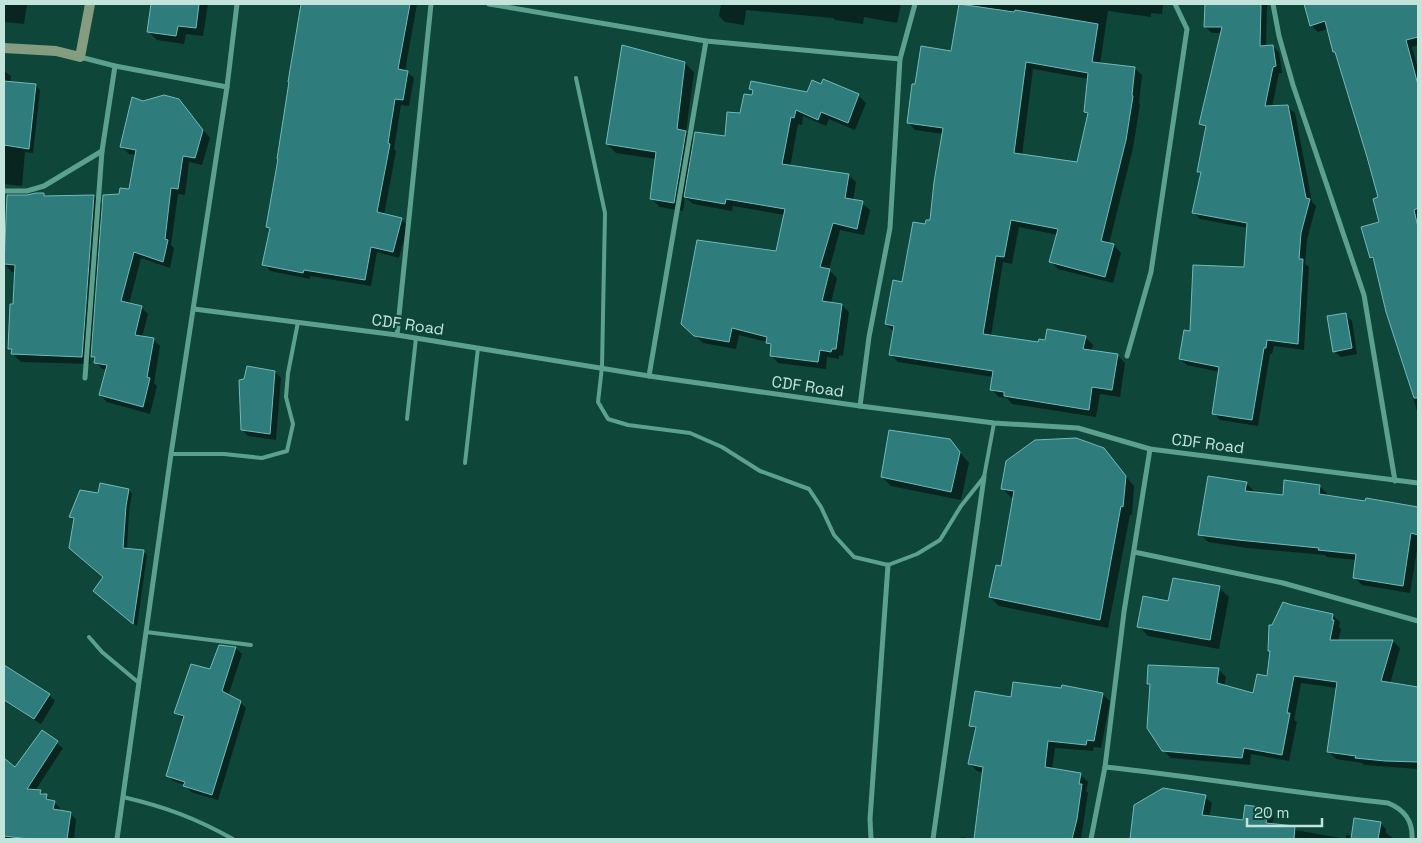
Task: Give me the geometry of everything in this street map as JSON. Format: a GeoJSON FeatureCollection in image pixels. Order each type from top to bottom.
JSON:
{"type":"FeatureCollection","features":[{"type":"Feature","properties":{"kind":"street"},"geometry":{"type":"LineString","coordinates":[[80,57],[90,4]]}},
{"type":"Feature","properties":{"kind":"street"},"geometry":{"type":"LineString","coordinates":[[117,839],[170,454],[194,309],[237,4]]}},
{"type":"Feature","properties":{"kind":"street"},"geometry":{"type":"LineString","coordinates":[[397,335],[431,4]]}},
{"type":"Feature","properties":{"kind":"street"},"geometry":{"type":"LineString","coordinates":[[489,4],[706,41],[900,59]]}},
{"type":"Feature","properties":{"kind":"street"},"geometry":{"type":"LineString","coordinates":[[860,406],[868,337],[890,228],[900,59],[915,4]]}},
{"type":"Feature","properties":{"kind":"street"},"geometry":{"type":"LineString","coordinates":[[1128,356],[1152,272],[1187,29],[1175,4]]}},
{"type":"Feature","properties":{"kind":"street"},"geometry":{"type":"LineString","coordinates":[[1274,4],[1279,36],[1293,86],[1364,295],[1395,480]]}},
{"type":"Feature","properties":{"kind":"street"},"geometry":{"type":"LineString","coordinates":[[648,376],[706,41]]}},
{"type":"Feature","properties":{"kind":"street"},"geometry":{"type":"LineString","coordinates":[[4,48],[56,52],[115,66],[226,87]]}},
{"type":"Feature","properties":{"kind":"street"},"geometry":{"type":"LineString","coordinates":[[85,378],[102,151],[115,66]]}},
{"type":"Feature","properties":{"kind":"street"},"geometry":{"type":"LineString","coordinates":[[4,191],[27,191],[44,186],[102,151]]}},
{"type":"Feature","properties":{"kind":"street","name":"CDF Road"},"geometry":{"type":"LineString","coordinates":[[194,309],[397,335],[648,376],[860,406],[994,423],[1078,428],[1150,448],[1418,483]]}},
{"type":"Feature","properties":{"kind":"street"},"geometry":{"type":"LineString","coordinates":[[1091,839],[1105,766],[1124,612],[1150,448]]}},
{"type":"Feature","properties":{"kind":"street"},"geometry":{"type":"LineString","coordinates":[[933,839],[984,477]]}},
{"type":"Feature","properties":{"kind":"street"},"geometry":{"type":"LineString","coordinates":[[1134,552],[1283,583],[1418,620]]}},
{"type":"Feature","properties":{"kind":"street"},"geometry":{"type":"LineString","coordinates":[[871,839],[870,819],[888,565]]}},
{"type":"Feature","properties":{"kind":"street"},"geometry":{"type":"LineString","coordinates":[[1105,766],[1166,773],[1316,796],[1388,804],[1396,806],[1409,818],[1412,839]]}},
{"type":"Feature","properties":{"kind":"lane"},"geometry":{"type":"LineString","coordinates":[[576,78],[605,213],[602,367],[598,402],[608,419],[628,425],[690,433],[722,447],[760,471],[809,489],[821,507],[834,535],[854,557],[888,565],[917,554],[940,540],[961,506],[984,477],[994,423]]}},
{"type":"Feature","properties":{"kind":"lane"},"geometry":{"type":"LineString","coordinates":[[170,454],[224,454],[262,458],[287,451],[292,424],[286,398],[288,373],[298,322]]}},
{"type":"Feature","properties":{"kind":"lane"},"geometry":{"type":"LineString","coordinates":[[407,419],[416,338]]}},
{"type":"Feature","properties":{"kind":"lane"},"geometry":{"type":"LineString","coordinates":[[465,463],[478,348]]}},
{"type":"Feature","properties":{"kind":"lane"},"geometry":{"type":"LineString","coordinates":[[146,632],[251,645]]}},
{"type":"Feature","properties":{"kind":"lane"},"geometry":{"type":"LineString","coordinates":[[89,637],[102,652],[139,683]]}},
{"type":"Feature","properties":{"kind":"lane"},"geometry":{"type":"LineString","coordinates":[[123,797],[180,812],[233,839]]}},
{"type":"Feature","properties":{"kind":"building"},"geometry":{"type":"Polygon","coordinates":[[[151,4],[199,4],[196,28],[178,26],[176,36],[147,32],[151,4]]]}},
{"type":"Feature","properties":{"kind":"building"},"geometry":{"type":"Polygon","coordinates":[[[301,4],[410,4],[398,69],[408,71],[403,100],[395,99],[388,143],[390,144],[377,212],[402,218],[393,252],[371,247],[365,280],[304,270],[303,273],[262,265],[270,228],[266,227],[301,4]]]}},
{"type":"Feature","properties":{"kind":"building"},"geometry":{"type":"Polygon","coordinates":[[[959,4],[1014,12],[1015,10],[1098,24],[1092,62],[1135,67],[1133,96],[1126,140],[1101,241],[1114,244],[1105,277],[1049,262],[1058,229],[1011,220],[1004,257],[996,256],[983,334],[1038,342],[1039,339],[1045,340],[1047,329],[1086,336],[1083,349],[1118,354],[1112,390],[1092,387],[1089,410],[1004,396],[1004,392],[990,390],[993,371],[889,355],[894,326],[885,324],[893,280],[902,282],[913,222],[925,224],[926,220],[930,220],[943,128],[907,123],[912,84],[915,84],[921,46],[951,51],[959,4]],[[1026,62],[1014,153],[1077,162],[1088,113],[1084,112],[1088,73],[1026,62]]]}},
{"type":"Feature","properties":{"kind":"building"},"geometry":{"type":"Polygon","coordinates":[[[1205,4],[1261,4],[1260,46],[1273,45],[1276,66],[1273,67],[1265,106],[1288,105],[1306,198],[1310,199],[1301,233],[1299,259],[1303,259],[1298,344],[1267,340],[1252,420],[1212,414],[1219,367],[1179,359],[1184,330],[1190,331],[1193,265],[1244,267],[1247,223],[1192,213],[1201,172],[1197,172],[1206,126],[1199,124],[1222,27],[1204,27],[1205,4]]]}},
{"type":"Feature","properties":{"kind":"building"},"geometry":{"type":"Polygon","coordinates":[[[1304,4],[1418,4],[1418,37],[1406,40],[1418,85],[1418,208],[1414,210],[1418,227],[1418,398],[1414,398],[1386,312],[1373,257],[1370,258],[1361,227],[1379,222],[1373,199],[1378,197],[1367,157],[1335,52],[1333,52],[1325,21],[1310,26],[1304,4]]]}},
{"type":"Feature","properties":{"kind":"building"},"geometry":{"type":"Polygon","coordinates":[[[622,45],[685,62],[677,129],[686,131],[674,203],[650,199],[656,152],[606,144],[622,45]]]}},
{"type":"Feature","properties":{"kind":"building"},"geometry":{"type":"Polygon","coordinates":[[[823,79],[859,94],[848,123],[821,112],[818,120],[796,110],[794,118],[791,117],[782,164],[849,174],[845,198],[863,201],[857,229],[833,223],[820,267],[830,269],[822,301],[842,304],[836,349],[832,349],[831,352],[820,350],[818,362],[770,356],[771,344],[766,343],[767,337],[732,328],[729,342],[694,336],[681,324],[697,240],[776,251],[785,209],[726,199],[725,204],[684,197],[695,132],[725,136],[727,112],[740,113],[744,94],[752,95],[753,90],[749,89],[751,81],[807,92],[812,80],[821,84],[823,79]]]}},
{"type":"Feature","properties":{"kind":"building"},"geometry":{"type":"Polygon","coordinates":[[[4,81],[36,84],[29,149],[4,145],[4,81]]]}},
{"type":"Feature","properties":{"kind":"building"},"geometry":{"type":"Polygon","coordinates":[[[164,95],[179,99],[203,130],[195,158],[183,156],[178,189],[171,188],[165,239],[168,240],[163,262],[134,252],[121,301],[142,306],[135,335],[154,338],[147,377],[150,378],[143,407],[99,395],[107,365],[94,363],[95,357],[91,357],[103,195],[119,194],[120,188],[129,189],[136,150],[120,147],[132,97],[143,101],[164,95]]]}},
{"type":"Feature","properties":{"kind":"building"},"geometry":{"type":"Polygon","coordinates":[[[44,193],[44,196],[94,195],[82,357],[11,354],[12,349],[8,349],[10,304],[13,304],[15,265],[4,264],[7,195],[44,193]]]}},
{"type":"Feature","properties":{"kind":"building"},"geometry":{"type":"Polygon","coordinates":[[[1346,313],[1352,348],[1333,352],[1327,316],[1346,313]]]}},
{"type":"Feature","properties":{"kind":"building"},"geometry":{"type":"Polygon","coordinates":[[[247,366],[275,371],[270,434],[241,430],[239,380],[244,379],[247,366]]]}},
{"type":"Feature","properties":{"kind":"building"},"geometry":{"type":"Polygon","coordinates":[[[889,430],[950,439],[960,452],[951,492],[881,477],[889,430]]]}},
{"type":"Feature","properties":{"kind":"building"},"geometry":{"type":"Polygon","coordinates":[[[1076,438],[1104,448],[1126,476],[1123,507],[1121,506],[1100,620],[989,597],[996,565],[1001,566],[1014,491],[1001,489],[1006,461],[1035,440],[1076,438]]]}},
{"type":"Feature","properties":{"kind":"building"},"geometry":{"type":"Polygon","coordinates":[[[1208,476],[1247,482],[1245,491],[1283,495],[1284,480],[1320,485],[1319,494],[1365,501],[1366,498],[1418,507],[1418,535],[1411,533],[1403,586],[1353,578],[1356,554],[1318,550],[1319,548],[1198,535],[1208,476]]]}},
{"type":"Feature","properties":{"kind":"building"},"geometry":{"type":"Polygon","coordinates":[[[100,483],[129,489],[123,548],[144,550],[133,624],[93,591],[103,577],[69,548],[74,518],[69,517],[80,490],[98,493],[100,483]]]}},
{"type":"Feature","properties":{"kind":"building"},"geometry":{"type":"Polygon","coordinates":[[[1173,578],[1220,586],[1210,640],[1137,627],[1143,596],[1168,601],[1173,578]]]}},
{"type":"Feature","properties":{"kind":"building"},"geometry":{"type":"Polygon","coordinates":[[[1283,602],[1333,614],[1332,620],[1334,620],[1330,640],[1393,640],[1381,681],[1418,687],[1418,762],[1355,758],[1356,756],[1327,752],[1337,682],[1294,676],[1287,713],[1290,713],[1282,755],[1244,748],[1242,758],[1162,751],[1147,728],[1150,684],[1147,684],[1148,665],[1219,668],[1217,683],[1253,693],[1257,674],[1267,676],[1270,651],[1268,651],[1269,625],[1272,625],[1283,602]]]}},
{"type":"Feature","properties":{"kind":"building"},"geometry":{"type":"Polygon","coordinates":[[[219,645],[236,647],[222,691],[241,701],[212,795],[183,786],[185,782],[166,776],[184,716],[174,713],[191,664],[210,669],[219,645]]]}},
{"type":"Feature","properties":{"kind":"building"},"geometry":{"type":"Polygon","coordinates":[[[4,665],[50,694],[34,719],[4,700],[4,665]]]}},
{"type":"Feature","properties":{"kind":"building"},"geometry":{"type":"Polygon","coordinates":[[[1013,682],[1061,688],[1062,685],[1103,693],[1094,741],[1087,740],[1086,745],[1048,741],[1045,767],[1081,773],[1079,784],[1082,784],[1072,839],[974,839],[983,767],[968,764],[976,727],[969,726],[975,691],[1011,697],[1013,682]]]}},
{"type":"Feature","properties":{"kind":"building"},"geometry":{"type":"Polygon","coordinates":[[[42,730],[58,741],[27,789],[41,790],[40,794],[47,794],[46,799],[55,801],[53,809],[71,812],[67,839],[29,839],[4,836],[4,758],[15,767],[42,730]]]}},
{"type":"Feature","properties":{"kind":"building"},"geometry":{"type":"Polygon","coordinates":[[[1163,788],[1206,795],[1202,815],[1243,820],[1245,805],[1268,808],[1266,823],[1295,826],[1294,839],[1130,839],[1134,805],[1163,788]]]}},
{"type":"Feature","properties":{"kind":"building"},"geometry":{"type":"Polygon","coordinates":[[[1354,818],[1381,822],[1378,839],[1351,839],[1354,818]]]}}]}
